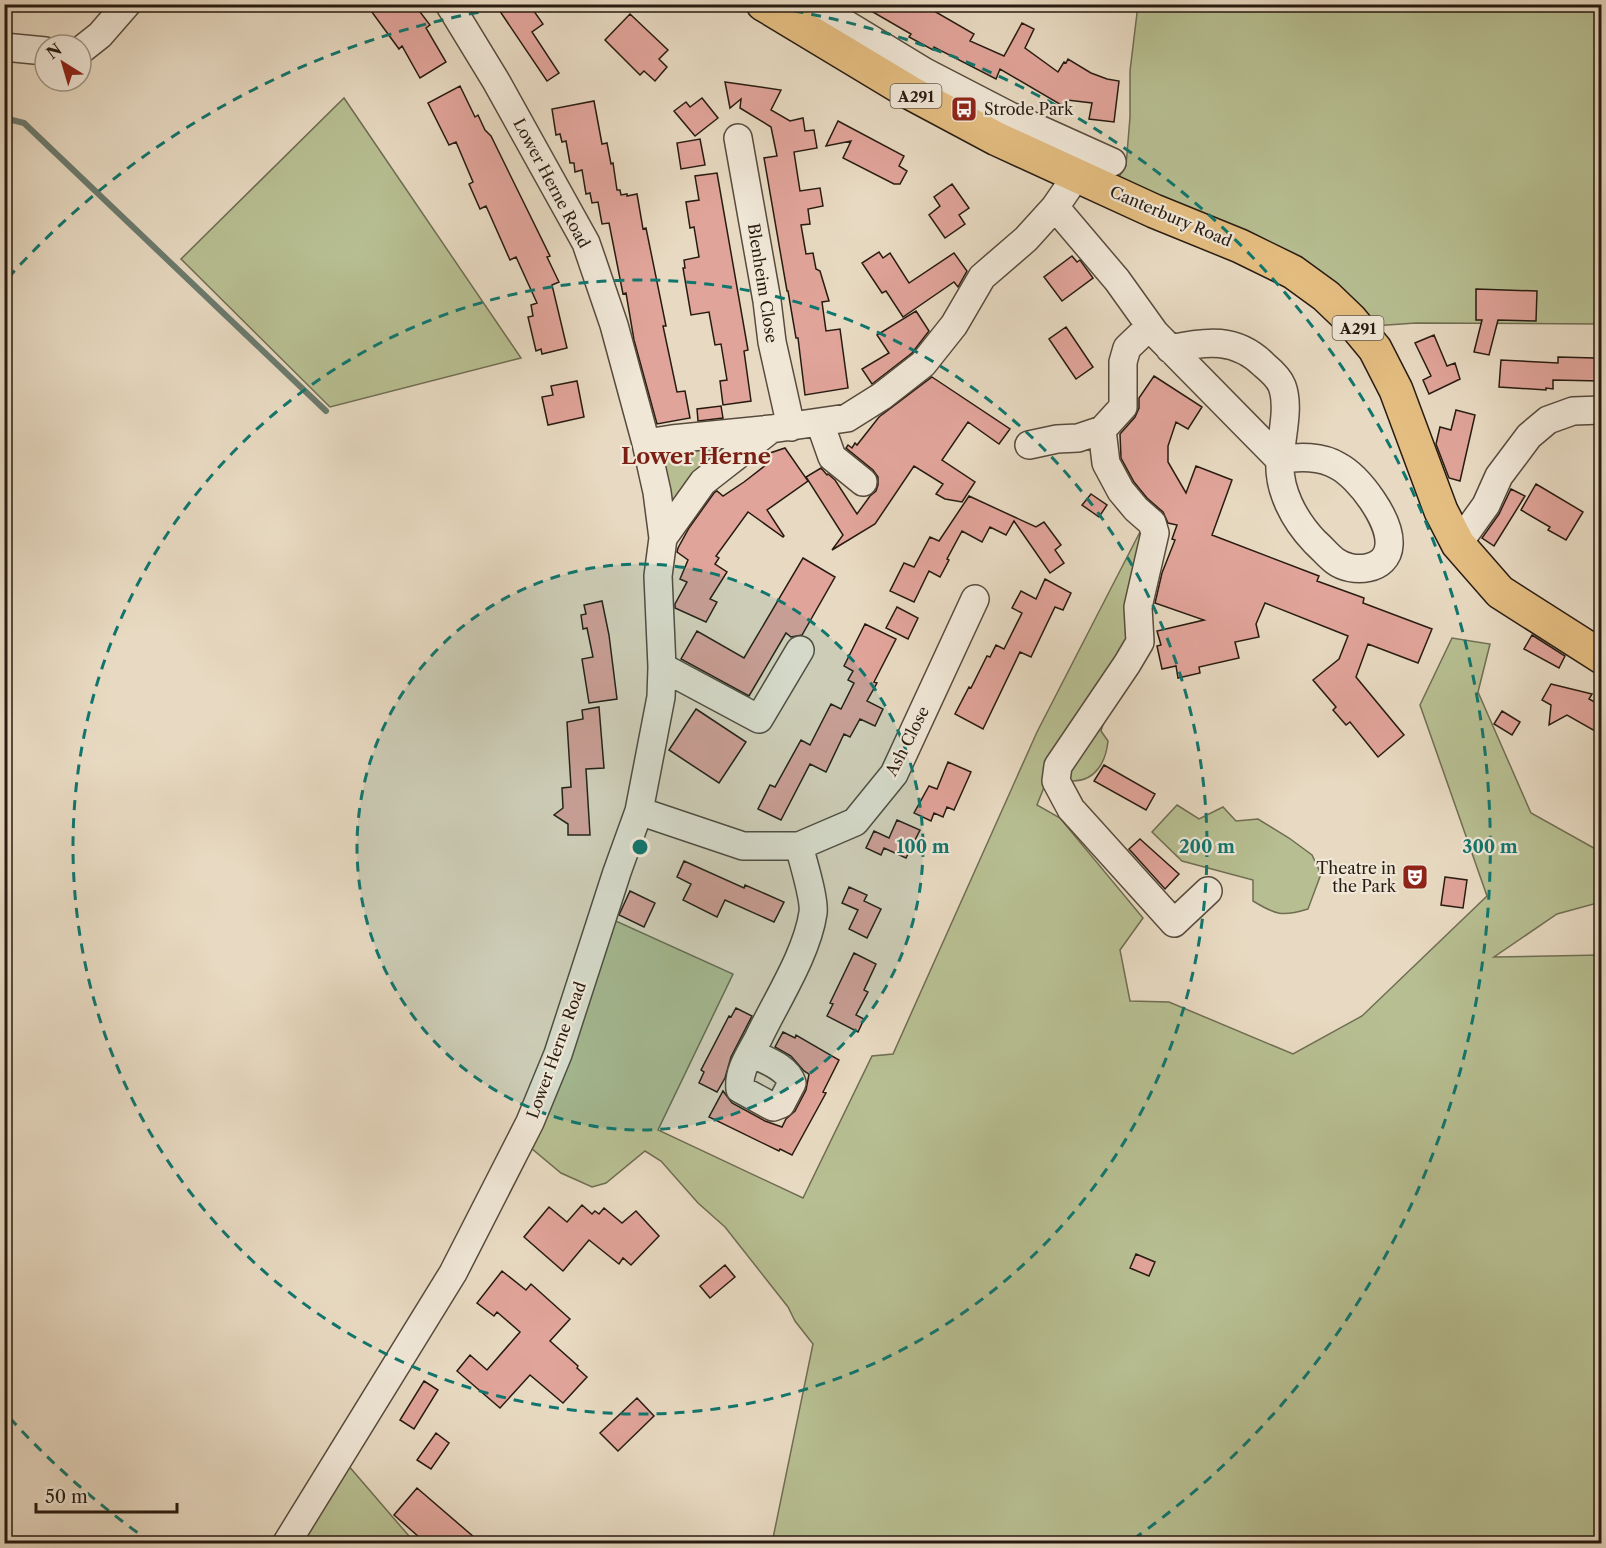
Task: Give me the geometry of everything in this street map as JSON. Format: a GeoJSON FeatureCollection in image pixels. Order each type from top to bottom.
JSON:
{"type":"FeatureCollection","features":[{"type":"Feature","properties":{"kind":"main road","name":"Canterbury Road"},"geometry":{"type":"LineString","coordinates":[[764,4],[909,92],[997,139],[1082,152],[1154,211],[1240,246],[1293,272],[1326,296],[1352,320],[1375,349],[1396,390],[1441,511],[1458,544]]}},
{"type":"Feature","properties":{"kind":"main road","name":"A291"},"geometry":{"type":"LineString","coordinates":[[1458,544],[1500,592],[1602,657]]}},
{"type":"Feature","properties":{"kind":"street"},"geometry":{"type":"LineString","coordinates":[[93,41],[128,4]]}},
{"type":"Feature","properties":{"kind":"street","name":"Lower Herne Road"},"geometry":{"type":"LineString","coordinates":[[286,1544],[453,1273],[530,1122],[558,1054],[639,811],[661,697],[658,576],[663,538],[657,492],[646,444],[614,325],[586,243],[496,81],[449,4]]}},
{"type":"Feature","properties":{"kind":"street","name":"Canterbury Road"},"geometry":{"type":"LineString","coordinates":[[813,4],[925,72],[1082,152],[1112,162]]}},
{"type":"Feature","properties":{"kind":"street"},"geometry":{"type":"LineString","coordinates":[[4,47],[33,50]]}},
{"type":"Feature","properties":{"kind":"street","name":"Blenheim Close"},"geometry":{"type":"LineString","coordinates":[[738,138],[765,289],[781,428]]}},
{"type":"Feature","properties":{"kind":"street"},"geometry":{"type":"LineString","coordinates":[[646,444],[847,418],[882,396],[923,364],[954,325],[982,277],[1026,239],[1055,207],[1082,152]]}},
{"type":"Feature","properties":{"kind":"street"},"geometry":{"type":"LineString","coordinates":[[1055,207],[1117,280],[1150,326],[1170,349],[1280,460]]}},
{"type":"Feature","properties":{"kind":"street"},"geometry":{"type":"LineString","coordinates":[[1029,444],[1078,438],[1102,430],[1123,407],[1123,362],[1126,348],[1150,326]]}},
{"type":"Feature","properties":{"kind":"street"},"geometry":{"type":"LineString","coordinates":[[1170,349],[1194,344],[1233,344],[1252,353],[1272,372],[1282,386],[1285,405],[1280,460],[1279,474],[1286,500],[1309,536],[1336,562],[1356,569],[1374,567],[1384,559],[1389,545],[1385,522],[1367,492],[1338,465],[1298,456],[1280,460]]}},
{"type":"Feature","properties":{"kind":"street"},"geometry":{"type":"LineString","coordinates":[[1458,544],[1486,505],[1499,476],[1528,436],[1548,420],[1573,411],[1602,410]]}},
{"type":"Feature","properties":{"kind":"street"},"geometry":{"type":"LineString","coordinates":[[820,423],[832,457],[863,482]]}},
{"type":"Feature","properties":{"kind":"street","name":"Lower Herne Road"},"geometry":{"type":"LineString","coordinates":[[663,538],[703,482],[781,428]]}},
{"type":"Feature","properties":{"kind":"street"},"geometry":{"type":"LineString","coordinates":[[1102,430],[1106,463],[1121,491],[1152,523],[1155,533],[1138,608],[1140,642],[1058,766],[1056,781],[1071,809],[1174,923],[1208,891]]}},
{"type":"Feature","properties":{"kind":"street","name":"Ash Close"},"geometry":{"type":"LineString","coordinates":[[639,811],[743,846],[799,846],[855,822],[894,774],[975,599]]}},
{"type":"Feature","properties":{"kind":"street"},"geometry":{"type":"LineString","coordinates":[[662,667],[759,719],[800,650]]}},
{"type":"Feature","properties":{"kind":"street"},"geometry":{"type":"LineString","coordinates":[[751,1053],[806,941],[814,911],[799,846]]}},
{"type":"Feature","properties":{"kind":"green space"},"geometry":{"type":"Polygon","coordinates":[[[1138,5],[1601,5],[1601,324],[1416,323],[1373,326],[1110,191],[1126,166],[1130,117],[1130,71],[1138,5]]]}},
{"type":"Feature","properties":{"kind":"green space"},"geometry":{"type":"Polygon","coordinates":[[[344,98],[521,358],[330,407],[181,259],[344,98]]]}},
{"type":"Feature","properties":{"kind":"green space"},"geometry":{"type":"Polygon","coordinates":[[[771,429],[663,538],[646,444],[771,429]]]}},
{"type":"Feature","properties":{"kind":"green space"},"geometry":{"type":"Polygon","coordinates":[[[1142,528],[1141,602],[1101,731],[1108,741],[1105,756],[1094,774],[1088,778],[1073,781],[1050,772],[1037,805],[1060,818],[1143,918],[1120,950],[1130,1001],[1169,1002],[1293,1054],[1362,1016],[1487,896],[1420,705],[1452,638],[1490,644],[1478,692],[1531,813],[1601,852],[1601,902],[1557,914],[1494,957],[1601,955],[1601,1543],[772,1543],[813,1344],[795,1321],[788,1307],[725,1227],[698,1203],[661,1161],[645,1151],[606,1183],[592,1187],[561,1173],[525,1143],[596,912],[733,974],[658,1130],[803,1198],[872,1056],[893,1054],[1037,732],[1142,528]]]}},
{"type":"Feature","properties":{"kind":"green space"},"geometry":{"type":"Polygon","coordinates":[[[1177,805],[1199,819],[1223,807],[1236,821],[1258,819],[1312,855],[1321,874],[1308,909],[1285,914],[1274,912],[1253,901],[1253,880],[1182,861],[1152,832],[1177,805]]]}},
{"type":"Feature","properties":{"kind":"green space"},"geometry":{"type":"Polygon","coordinates":[[[347,1464],[415,1543],[301,1544],[347,1464]]]}},
{"type":"Feature","properties":{"kind":"building"},"geometry":{"type":"Polygon","coordinates":[[[366,4],[414,4],[430,25],[426,28],[446,62],[420,78],[402,46],[399,49],[366,4]]]}},
{"type":"Feature","properties":{"kind":"building"},"geometry":{"type":"Polygon","coordinates":[[[495,4],[529,4],[543,24],[532,32],[559,73],[547,81],[495,4]]]}},
{"type":"Feature","properties":{"kind":"building"},"geometry":{"type":"Polygon","coordinates":[[[859,4],[922,4],[974,34],[970,41],[1004,56],[1022,23],[1034,29],[1025,48],[1058,72],[1068,59],[1091,73],[1119,81],[1114,122],[1089,119],[1092,103],[1067,100],[1063,106],[1000,69],[996,79],[934,47],[933,50],[909,37],[911,34],[859,4]]]}},
{"type":"Feature","properties":{"kind":"building"},"geometry":{"type":"Polygon","coordinates":[[[630,14],[668,50],[659,59],[667,67],[655,81],[644,71],[640,75],[605,40],[630,14]]]}},
{"type":"Feature","properties":{"kind":"building"},"geometry":{"type":"Polygon","coordinates":[[[725,82],[781,90],[771,110],[790,121],[803,118],[805,131],[814,130],[817,148],[794,152],[800,191],[820,188],[823,206],[808,209],[810,224],[801,225],[806,254],[813,253],[816,269],[820,271],[829,301],[822,302],[826,331],[840,329],[848,388],[805,395],[798,338],[796,338],[787,291],[764,158],[777,156],[771,127],[740,108],[741,99],[730,108],[725,82]]]}},
{"type":"Feature","properties":{"kind":"building"},"geometry":{"type":"Polygon","coordinates":[[[460,86],[475,117],[478,115],[485,130],[491,136],[550,256],[547,257],[559,282],[552,285],[567,348],[542,354],[541,349],[536,351],[528,317],[533,316],[531,305],[537,303],[516,257],[510,260],[486,206],[480,209],[469,184],[473,182],[456,142],[449,145],[428,103],[460,86]]]}},
{"type":"Feature","properties":{"kind":"building"},"geometry":{"type":"Polygon","coordinates":[[[702,98],[718,118],[695,136],[674,111],[686,102],[690,107],[702,98]]]}},
{"type":"Feature","properties":{"kind":"building"},"geometry":{"type":"Polygon","coordinates":[[[594,101],[602,144],[607,143],[617,190],[620,190],[621,195],[637,194],[666,326],[663,326],[677,392],[685,391],[690,418],[657,424],[634,340],[626,293],[623,294],[609,223],[602,224],[598,202],[592,203],[590,193],[586,194],[582,170],[575,172],[574,163],[570,163],[566,141],[562,142],[560,134],[556,135],[552,109],[594,101]]]}},
{"type":"Feature","properties":{"kind":"building"},"geometry":{"type":"Polygon","coordinates":[[[838,121],[904,156],[899,166],[907,171],[900,184],[894,184],[843,158],[851,141],[826,146],[838,121]]]}},
{"type":"Feature","properties":{"kind":"building"},"geometry":{"type":"Polygon","coordinates":[[[700,139],[705,165],[681,169],[677,143],[700,139]]]}},
{"type":"Feature","properties":{"kind":"building"},"geometry":{"type":"Polygon","coordinates":[[[717,173],[748,350],[744,351],[751,401],[723,405],[720,381],[727,380],[721,344],[715,345],[709,312],[691,315],[683,268],[685,268],[684,260],[699,257],[694,227],[690,228],[686,202],[699,200],[695,176],[717,173]]]}},
{"type":"Feature","properties":{"kind":"building"},"geometry":{"type":"Polygon","coordinates":[[[952,184],[969,208],[959,215],[965,224],[945,238],[929,215],[940,206],[934,197],[952,184]]]}},
{"type":"Feature","properties":{"kind":"building"},"geometry":{"type":"Polygon","coordinates":[[[879,252],[883,258],[890,253],[909,283],[954,253],[967,271],[958,287],[954,282],[903,317],[886,291],[882,293],[862,263],[879,252]]]}},
{"type":"Feature","properties":{"kind":"building"},"geometry":{"type":"Polygon","coordinates":[[[1072,256],[1077,262],[1080,260],[1093,278],[1062,301],[1044,277],[1072,256]]]}},
{"type":"Feature","properties":{"kind":"building"},"geometry":{"type":"Polygon","coordinates":[[[1476,289],[1537,291],[1536,321],[1498,320],[1489,355],[1474,352],[1482,320],[1476,320],[1476,289]]]}},
{"type":"Feature","properties":{"kind":"building"},"geometry":{"type":"Polygon","coordinates":[[[916,311],[929,331],[912,353],[872,384],[862,369],[889,353],[877,335],[916,311]]]}},
{"type":"Feature","properties":{"kind":"building"},"geometry":{"type":"Polygon","coordinates":[[[1066,327],[1093,367],[1076,379],[1049,339],[1066,327]]]}},
{"type":"Feature","properties":{"kind":"building"},"geometry":{"type":"Polygon","coordinates":[[[1434,335],[1447,366],[1455,363],[1460,379],[1429,394],[1423,380],[1431,376],[1415,343],[1434,335]]]}},
{"type":"Feature","properties":{"kind":"building"},"geometry":{"type":"Polygon","coordinates":[[[1558,357],[1595,358],[1595,364],[1602,364],[1602,381],[1553,380],[1553,389],[1546,388],[1546,390],[1499,387],[1501,360],[1558,363],[1558,357]]]}},
{"type":"Feature","properties":{"kind":"building"},"geometry":{"type":"Polygon","coordinates":[[[1154,376],[1202,407],[1188,429],[1176,422],[1168,446],[1168,462],[1186,493],[1196,466],[1232,480],[1212,535],[1319,576],[1317,581],[1364,598],[1363,603],[1432,629],[1418,663],[1368,644],[1356,677],[1404,735],[1378,757],[1350,722],[1346,725],[1333,710],[1336,707],[1313,680],[1339,659],[1348,636],[1265,603],[1256,624],[1259,637],[1235,642],[1239,658],[1199,667],[1200,673],[1178,678],[1176,666],[1162,669],[1157,646],[1161,645],[1157,631],[1204,620],[1155,603],[1162,573],[1175,540],[1172,539],[1177,525],[1168,523],[1163,512],[1147,498],[1134,482],[1121,458],[1120,434],[1135,417],[1139,408],[1139,398],[1154,376]]]}},
{"type":"Feature","properties":{"kind":"building"},"geometry":{"type":"Polygon","coordinates":[[[932,377],[1010,429],[999,444],[968,422],[942,460],[975,482],[962,502],[945,499],[936,494],[943,484],[914,466],[875,524],[832,550],[843,535],[806,477],[821,468],[835,480],[857,514],[876,491],[878,477],[873,470],[846,448],[848,445],[852,448],[855,443],[857,445],[879,417],[932,377]]]}},
{"type":"Feature","properties":{"kind":"building"},"geometry":{"type":"Polygon","coordinates":[[[577,381],[584,417],[548,425],[542,397],[553,395],[551,386],[577,381]]]}},
{"type":"Feature","properties":{"kind":"building"},"geometry":{"type":"Polygon","coordinates":[[[721,406],[723,418],[698,421],[697,409],[721,406]]]}},
{"type":"Feature","properties":{"kind":"building"},"geometry":{"type":"Polygon","coordinates":[[[1456,410],[1475,415],[1460,481],[1449,478],[1436,444],[1440,427],[1451,430],[1456,410]]]}},
{"type":"Feature","properties":{"kind":"building"},"geometry":{"type":"Polygon","coordinates":[[[785,448],[808,481],[767,510],[784,536],[748,512],[716,556],[719,558],[715,564],[727,572],[710,599],[717,602],[706,622],[675,608],[687,582],[680,579],[688,560],[677,552],[689,528],[714,493],[717,491],[723,496],[771,461],[767,454],[785,448]]]}},
{"type":"Feature","properties":{"kind":"building"},"geometry":{"type":"Polygon","coordinates":[[[1536,484],[1583,512],[1566,540],[1548,530],[1550,527],[1521,510],[1536,484]]]}},
{"type":"Feature","properties":{"kind":"building"},"geometry":{"type":"Polygon","coordinates":[[[1511,489],[1525,496],[1494,546],[1482,538],[1499,514],[1511,489]]]}},
{"type":"Feature","properties":{"kind":"building"},"geometry":{"type":"Polygon","coordinates":[[[1091,494],[1107,505],[1099,517],[1082,505],[1091,494]]]}},
{"type":"Feature","properties":{"kind":"building"},"geometry":{"type":"Polygon","coordinates":[[[969,496],[1036,527],[1044,522],[1061,545],[1055,550],[1064,563],[1050,573],[1014,521],[1006,535],[990,527],[982,542],[962,531],[940,577],[929,571],[914,602],[890,591],[904,563],[914,567],[930,537],[939,541],[969,496]]]}},
{"type":"Feature","properties":{"kind":"building"},"geometry":{"type":"Polygon","coordinates":[[[803,558],[835,577],[802,635],[791,637],[786,633],[749,696],[681,659],[697,631],[744,658],[803,558]]]}},
{"type":"Feature","properties":{"kind":"building"},"geometry":{"type":"Polygon","coordinates":[[[1045,579],[1071,593],[1063,610],[1055,607],[1031,657],[1020,652],[983,729],[955,714],[987,656],[990,657],[996,645],[1004,649],[1022,613],[1012,608],[1021,591],[1036,599],[1045,579]]]}},
{"type":"Feature","properties":{"kind":"building"},"geometry":{"type":"Polygon","coordinates":[[[602,601],[617,699],[589,703],[582,659],[593,657],[587,628],[583,629],[581,615],[586,614],[584,605],[602,601]]]}},
{"type":"Feature","properties":{"kind":"building"},"geometry":{"type":"Polygon","coordinates":[[[897,607],[918,618],[908,639],[886,628],[897,607]]]}},
{"type":"Feature","properties":{"kind":"building"},"geometry":{"type":"Polygon","coordinates":[[[865,624],[896,639],[867,701],[883,709],[875,726],[860,719],[850,737],[844,734],[826,772],[810,764],[781,820],[758,809],[770,785],[775,787],[801,740],[810,745],[831,704],[841,709],[854,683],[848,680],[853,671],[844,666],[865,624]]]}},
{"type":"Feature","properties":{"kind":"building"},"geometry":{"type":"Polygon","coordinates":[[[1532,635],[1565,656],[1559,668],[1524,649],[1532,635]]]}},
{"type":"Feature","properties":{"kind":"building"},"geometry":{"type":"Polygon","coordinates":[[[1551,684],[1592,694],[1589,699],[1602,706],[1602,735],[1567,715],[1549,725],[1551,705],[1542,700],[1551,684]]]}},
{"type":"Feature","properties":{"kind":"building"},"geometry":{"type":"Polygon","coordinates":[[[599,707],[604,768],[586,769],[590,835],[568,835],[568,824],[554,815],[563,808],[562,788],[571,787],[567,722],[583,719],[582,710],[599,707]]]}},
{"type":"Feature","properties":{"kind":"building"},"geometry":{"type":"Polygon","coordinates":[[[696,709],[746,742],[719,783],[669,750],[696,709]]]}},
{"type":"Feature","properties":{"kind":"building"},"geometry":{"type":"Polygon","coordinates":[[[1502,711],[1520,722],[1512,735],[1494,724],[1502,711]]]}},
{"type":"Feature","properties":{"kind":"building"},"geometry":{"type":"Polygon","coordinates":[[[948,762],[971,772],[954,810],[947,807],[943,817],[934,813],[931,821],[914,813],[929,786],[937,789],[948,762]]]}},
{"type":"Feature","properties":{"kind":"building"},"geometry":{"type":"Polygon","coordinates":[[[1104,765],[1155,794],[1146,810],[1094,781],[1104,765]]]}},
{"type":"Feature","properties":{"kind":"building"},"geometry":{"type":"Polygon","coordinates":[[[897,820],[920,830],[906,858],[884,848],[881,855],[866,848],[874,831],[889,838],[897,820]]]}},
{"type":"Feature","properties":{"kind":"building"},"geometry":{"type":"Polygon","coordinates":[[[1140,839],[1179,874],[1165,889],[1129,849],[1140,839]]]}},
{"type":"Feature","properties":{"kind":"building"},"geometry":{"type":"Polygon","coordinates":[[[684,861],[744,888],[745,885],[784,902],[774,922],[725,900],[717,917],[683,900],[691,884],[677,877],[684,861]]]}},
{"type":"Feature","properties":{"kind":"building"},"geometry":{"type":"Polygon","coordinates":[[[1445,877],[1467,880],[1463,908],[1441,905],[1445,877]]]}},
{"type":"Feature","properties":{"kind":"building"},"geometry":{"type":"Polygon","coordinates":[[[849,887],[867,895],[864,901],[881,909],[867,938],[849,929],[858,910],[842,903],[849,887]]]}},
{"type":"Feature","properties":{"kind":"building"},"geometry":{"type":"Polygon","coordinates":[[[630,891],[655,903],[644,927],[619,915],[630,891]]]}},
{"type":"Feature","properties":{"kind":"building"},"geometry":{"type":"Polygon","coordinates":[[[854,953],[876,964],[864,990],[868,992],[856,1015],[864,1019],[858,1032],[827,1016],[833,1004],[830,1003],[854,953]]]}},
{"type":"Feature","properties":{"kind":"building"},"geometry":{"type":"Polygon","coordinates":[[[736,1008],[752,1016],[731,1057],[725,1078],[717,1092],[699,1083],[704,1072],[701,1070],[729,1016],[731,1017],[736,1008]]]}},
{"type":"Feature","properties":{"kind":"building"},"geometry":{"type":"Polygon","coordinates":[[[783,1032],[795,1038],[796,1035],[839,1060],[823,1092],[826,1093],[792,1155],[709,1117],[723,1091],[732,1103],[765,1121],[782,1127],[786,1119],[795,1111],[806,1090],[809,1074],[791,1056],[775,1047],[783,1032]]]}},
{"type":"Feature","properties":{"kind":"building"},"geometry":{"type":"Polygon","coordinates":[[[582,1205],[592,1214],[595,1211],[599,1214],[604,1208],[622,1223],[636,1211],[659,1236],[631,1265],[623,1258],[619,1264],[589,1240],[563,1271],[524,1237],[549,1207],[567,1222],[582,1205]]]}},
{"type":"Feature","properties":{"kind":"building"},"geometry":{"type":"Polygon","coordinates":[[[1136,1254],[1155,1262],[1149,1276],[1130,1268],[1136,1254]]]}},
{"type":"Feature","properties":{"kind":"building"},"geometry":{"type":"Polygon","coordinates":[[[725,1265],[735,1277],[710,1298],[700,1286],[725,1265]]]}},
{"type":"Feature","properties":{"kind":"building"},"geometry":{"type":"Polygon","coordinates":[[[502,1271],[526,1290],[531,1284],[570,1319],[550,1341],[587,1377],[563,1403],[530,1375],[500,1408],[457,1371],[470,1355],[487,1370],[520,1332],[497,1312],[494,1316],[477,1303],[502,1271]]]}},
{"type":"Feature","properties":{"kind":"building"},"geometry":{"type":"Polygon","coordinates":[[[424,1381],[438,1390],[414,1429],[400,1420],[424,1381]]]}},
{"type":"Feature","properties":{"kind":"building"},"geometry":{"type":"Polygon","coordinates":[[[637,1398],[654,1416],[618,1451],[600,1433],[637,1398]]]}},
{"type":"Feature","properties":{"kind":"building"},"geometry":{"type":"Polygon","coordinates":[[[436,1433],[449,1443],[431,1469],[417,1460],[436,1433]]]}},
{"type":"Feature","properties":{"kind":"building"},"geometry":{"type":"Polygon","coordinates":[[[417,1488],[482,1544],[427,1544],[394,1515],[417,1488]]]}},
{"type":"Feature","properties":{"kind":"waterway"},"geometry":{"type":"LineString","coordinates":[[4,118],[24,123],[326,411]]}},
{"type":"Feature","properties":{"kind":"place","name":"Strode Park"},"geometry":{"type":"Point","coordinates":[964,109]}},
{"type":"Feature","properties":{"kind":"place","name":"Theatre in the Park"},"geometry":{"type":"Point","coordinates":[1415,877]}},
{"type":"Feature","properties":{"kind":"district","name":"Lower Herne"},"geometry":{"type":"Point","coordinates":[696,456]}}]}
